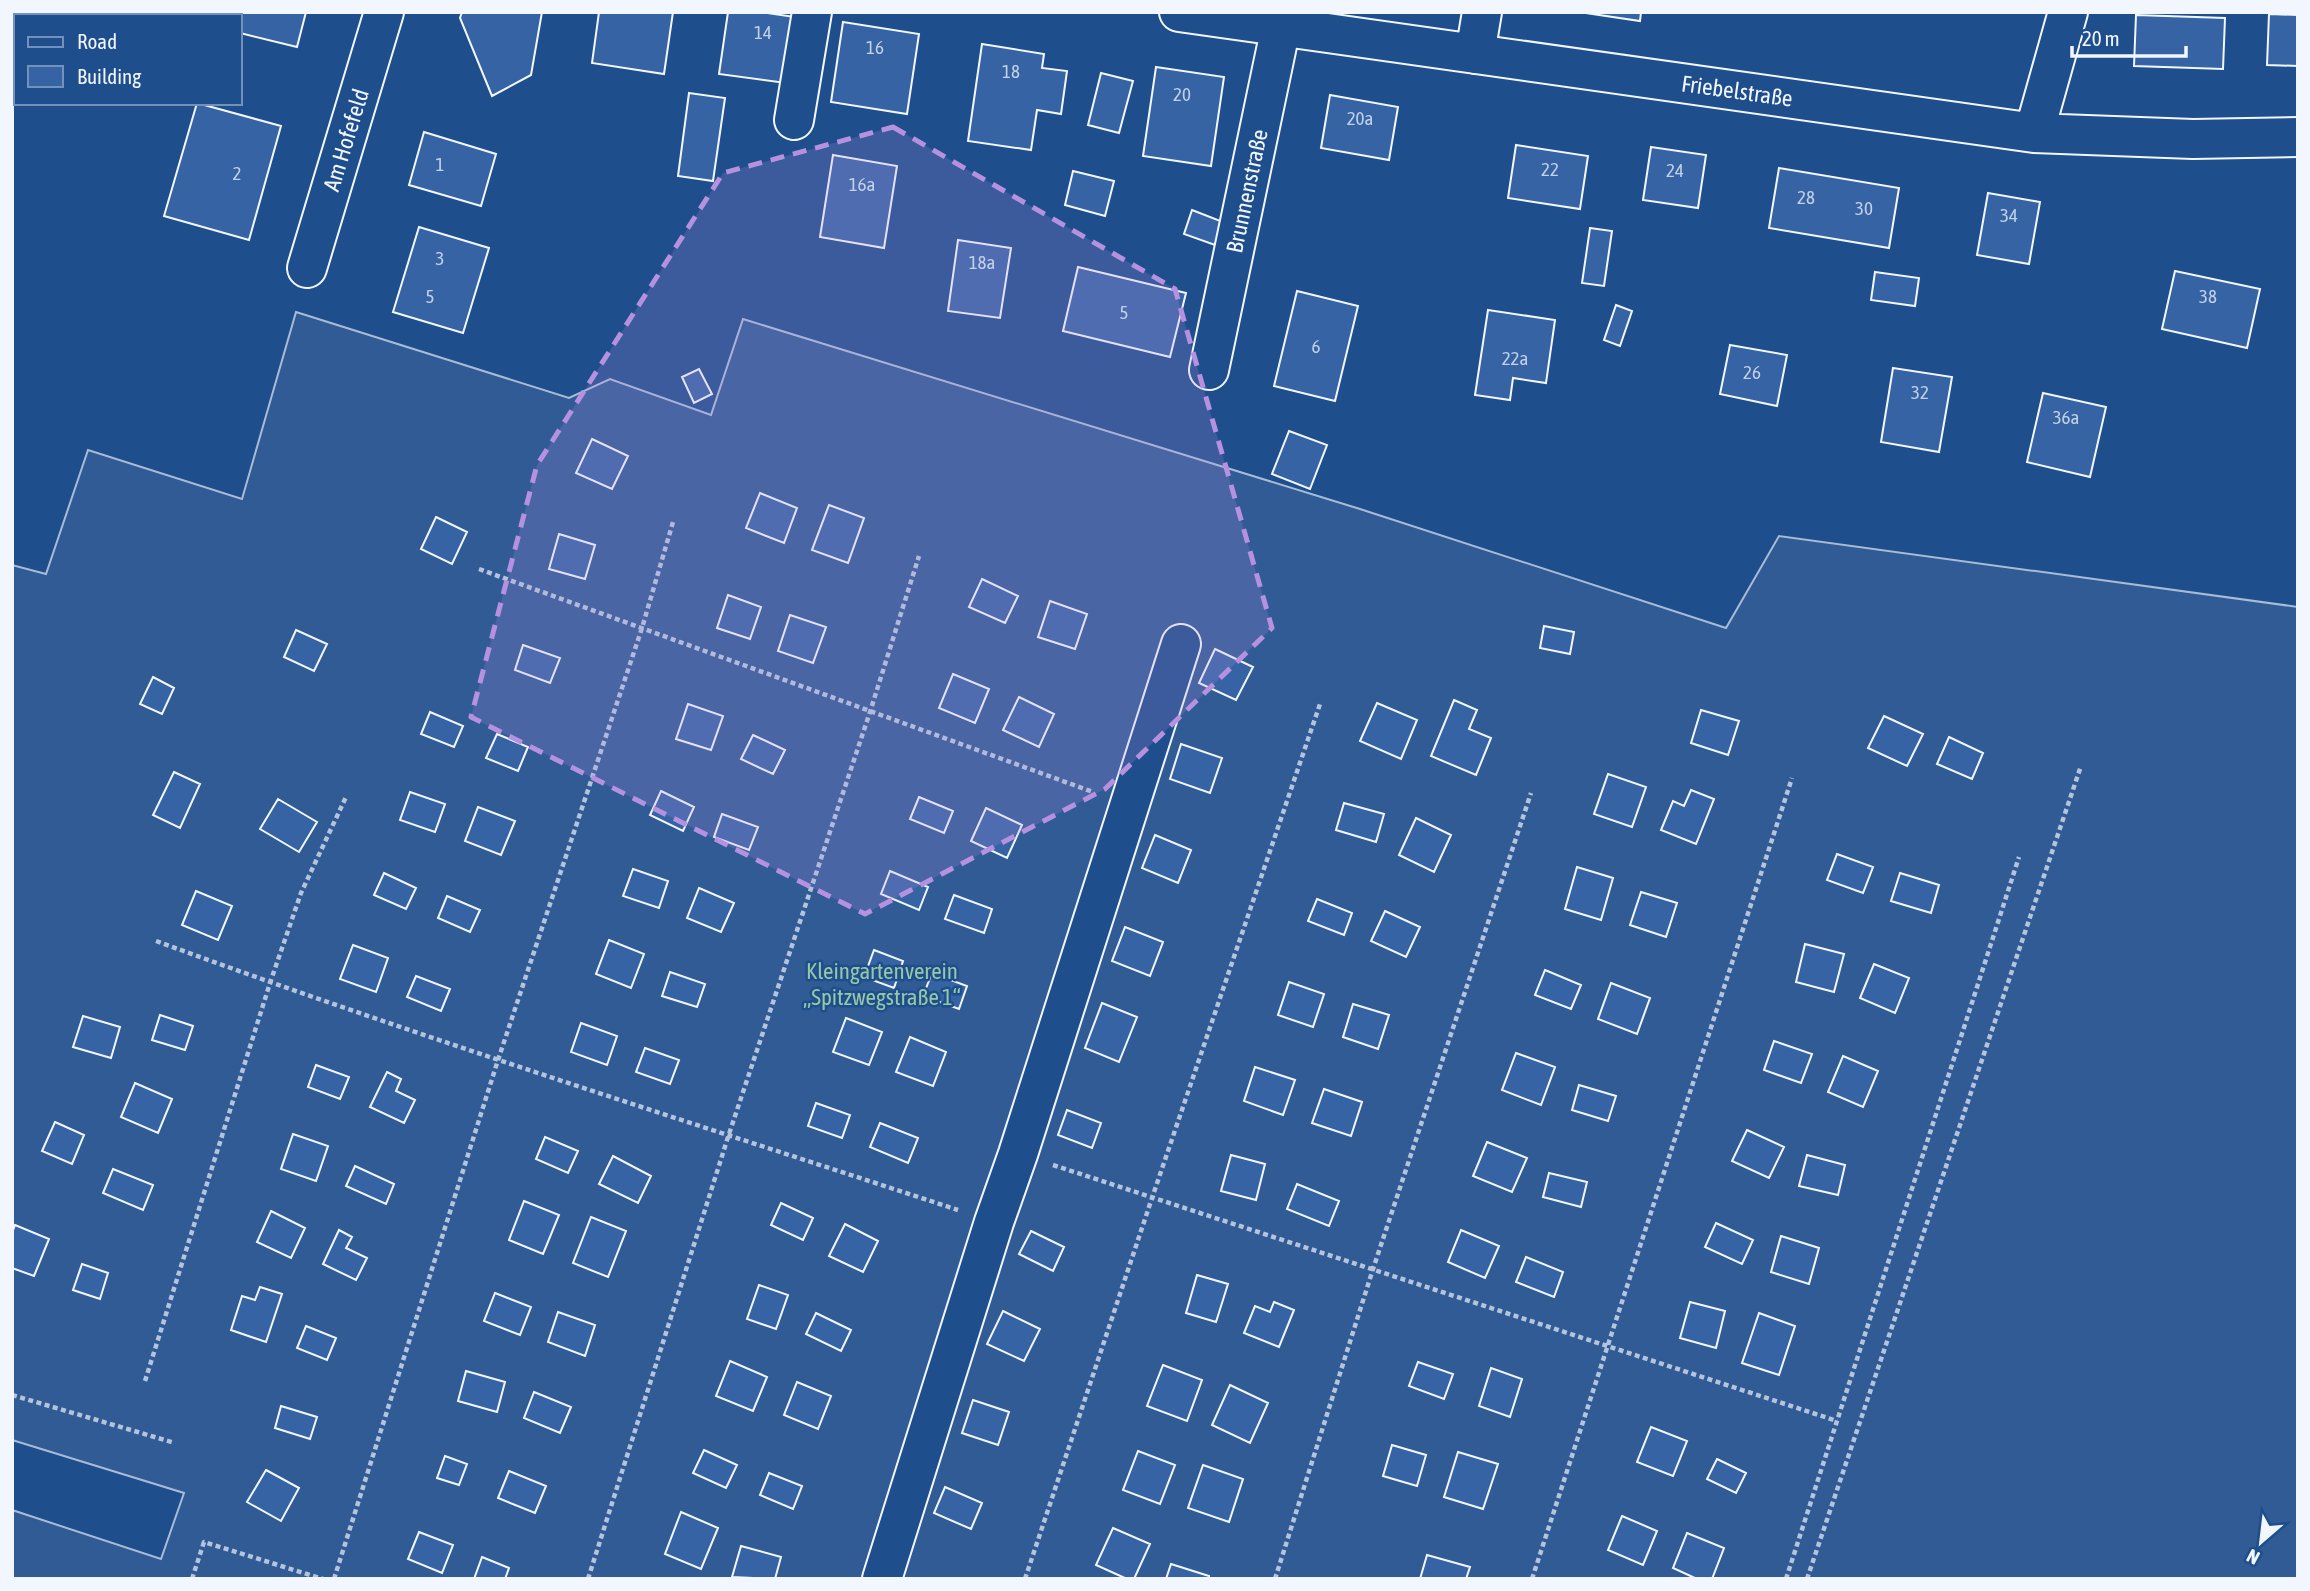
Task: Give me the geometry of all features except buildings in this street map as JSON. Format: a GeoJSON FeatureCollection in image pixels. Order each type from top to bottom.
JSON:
{"type":"FeatureCollection","features":[{"type":"Feature","properties":{"kind":"street","name":"Am Hofefeld"},"geometry":{"type":"LineString","coordinates":[[307,268],[384,12]]}},
{"type":"Feature","properties":{"kind":"street"},"geometry":{"type":"LineString","coordinates":[[794,121],[812,12]]}},
{"type":"Feature","properties":{"kind":"street","name":"Friebelstraße"},"geometry":{"type":"LineString","coordinates":[[1179,12],[1282,20],[1475,54],[2034,133],[2193,139],[2298,137]]}},
{"type":"Feature","properties":{"kind":"street"},"geometry":{"type":"LineString","coordinates":[[1475,54],[1482,12]]}},
{"type":"Feature","properties":{"kind":"street"},"geometry":{"type":"LineString","coordinates":[[2034,133],[2068,12]]}},
{"type":"Feature","properties":{"kind":"street","name":"Brunnenstraße"},"geometry":{"type":"LineString","coordinates":[[1209,370],[1282,20]]}},
{"type":"Feature","properties":{"kind":"street"},"geometry":{"type":"LineString","coordinates":[[882,1579],[1181,644]]}},
{"type":"Feature","properties":{"kind":"path"},"geometry":{"type":"LineString","coordinates":[[334,1579],[498,1060],[642,628],[673,522]]}},
{"type":"Feature","properties":{"kind":"path"},"geometry":{"type":"LineString","coordinates":[[588,1579],[729,1134],[870,712],[919,556]]}},
{"type":"Feature","properties":{"kind":"path"},"geometry":{"type":"LineString","coordinates":[[478,569],[1129,805]]}},
{"type":"Feature","properties":{"kind":"path"},"geometry":{"type":"LineString","coordinates":[[1025,1579],[1320,704]]}},
{"type":"Feature","properties":{"kind":"path"},"geometry":{"type":"LineString","coordinates":[[1807,1579],[2081,766]]}},
{"type":"Feature","properties":{"kind":"path"},"geometry":{"type":"LineString","coordinates":[[1532,1579],[1793,778]]}},
{"type":"Feature","properties":{"kind":"path"},"geometry":{"type":"LineString","coordinates":[[1275,1579],[1373,1269],[1531,793]]}},
{"type":"Feature","properties":{"kind":"path"},"geometry":{"type":"LineString","coordinates":[[145,1381],[270,983],[301,893],[346,797]]}},
{"type":"Feature","properties":{"kind":"path"},"geometry":{"type":"LineString","coordinates":[[1786,1579],[2019,857]]}},
{"type":"Feature","properties":{"kind":"path"},"geometry":{"type":"LineString","coordinates":[[156,941],[270,983],[498,1060],[994,1222]]}},
{"type":"Feature","properties":{"kind":"path"},"geometry":{"type":"LineString","coordinates":[[1018,1153],[1837,1421]]}},
{"type":"Feature","properties":{"kind":"path"},"geometry":{"type":"LineString","coordinates":[[12,1395],[175,1443]]}},
{"type":"Feature","properties":{"kind":"path"},"geometry":{"type":"LineString","coordinates":[[192,1579],[204,1542],[323,1579]]}},
{"type":"Feature","properties":{"kind":"highlighted area"},"geometry":{"type":"Polygon","coordinates":[[[893,127],[1175,289],[1272,628],[1105,789],[865,914],[471,717],[537,465],[723,173],[893,127]]]}},
{"type":"Feature","properties":{"kind":"shaded area","name":"Kleingartenverein „Spitzwegstraße 1“"},"geometry":{"type":"Polygon","coordinates":[[[296,312],[569,398],[610,379],[711,415],[743,319],[1360,509],[1726,628],[1779,536],[2298,607],[2298,1579],[12,1579],[12,1510],[161,1559],[184,1493],[12,1440],[12,565],[46,574],[88,450],[242,499],[296,312]]]}}]}
